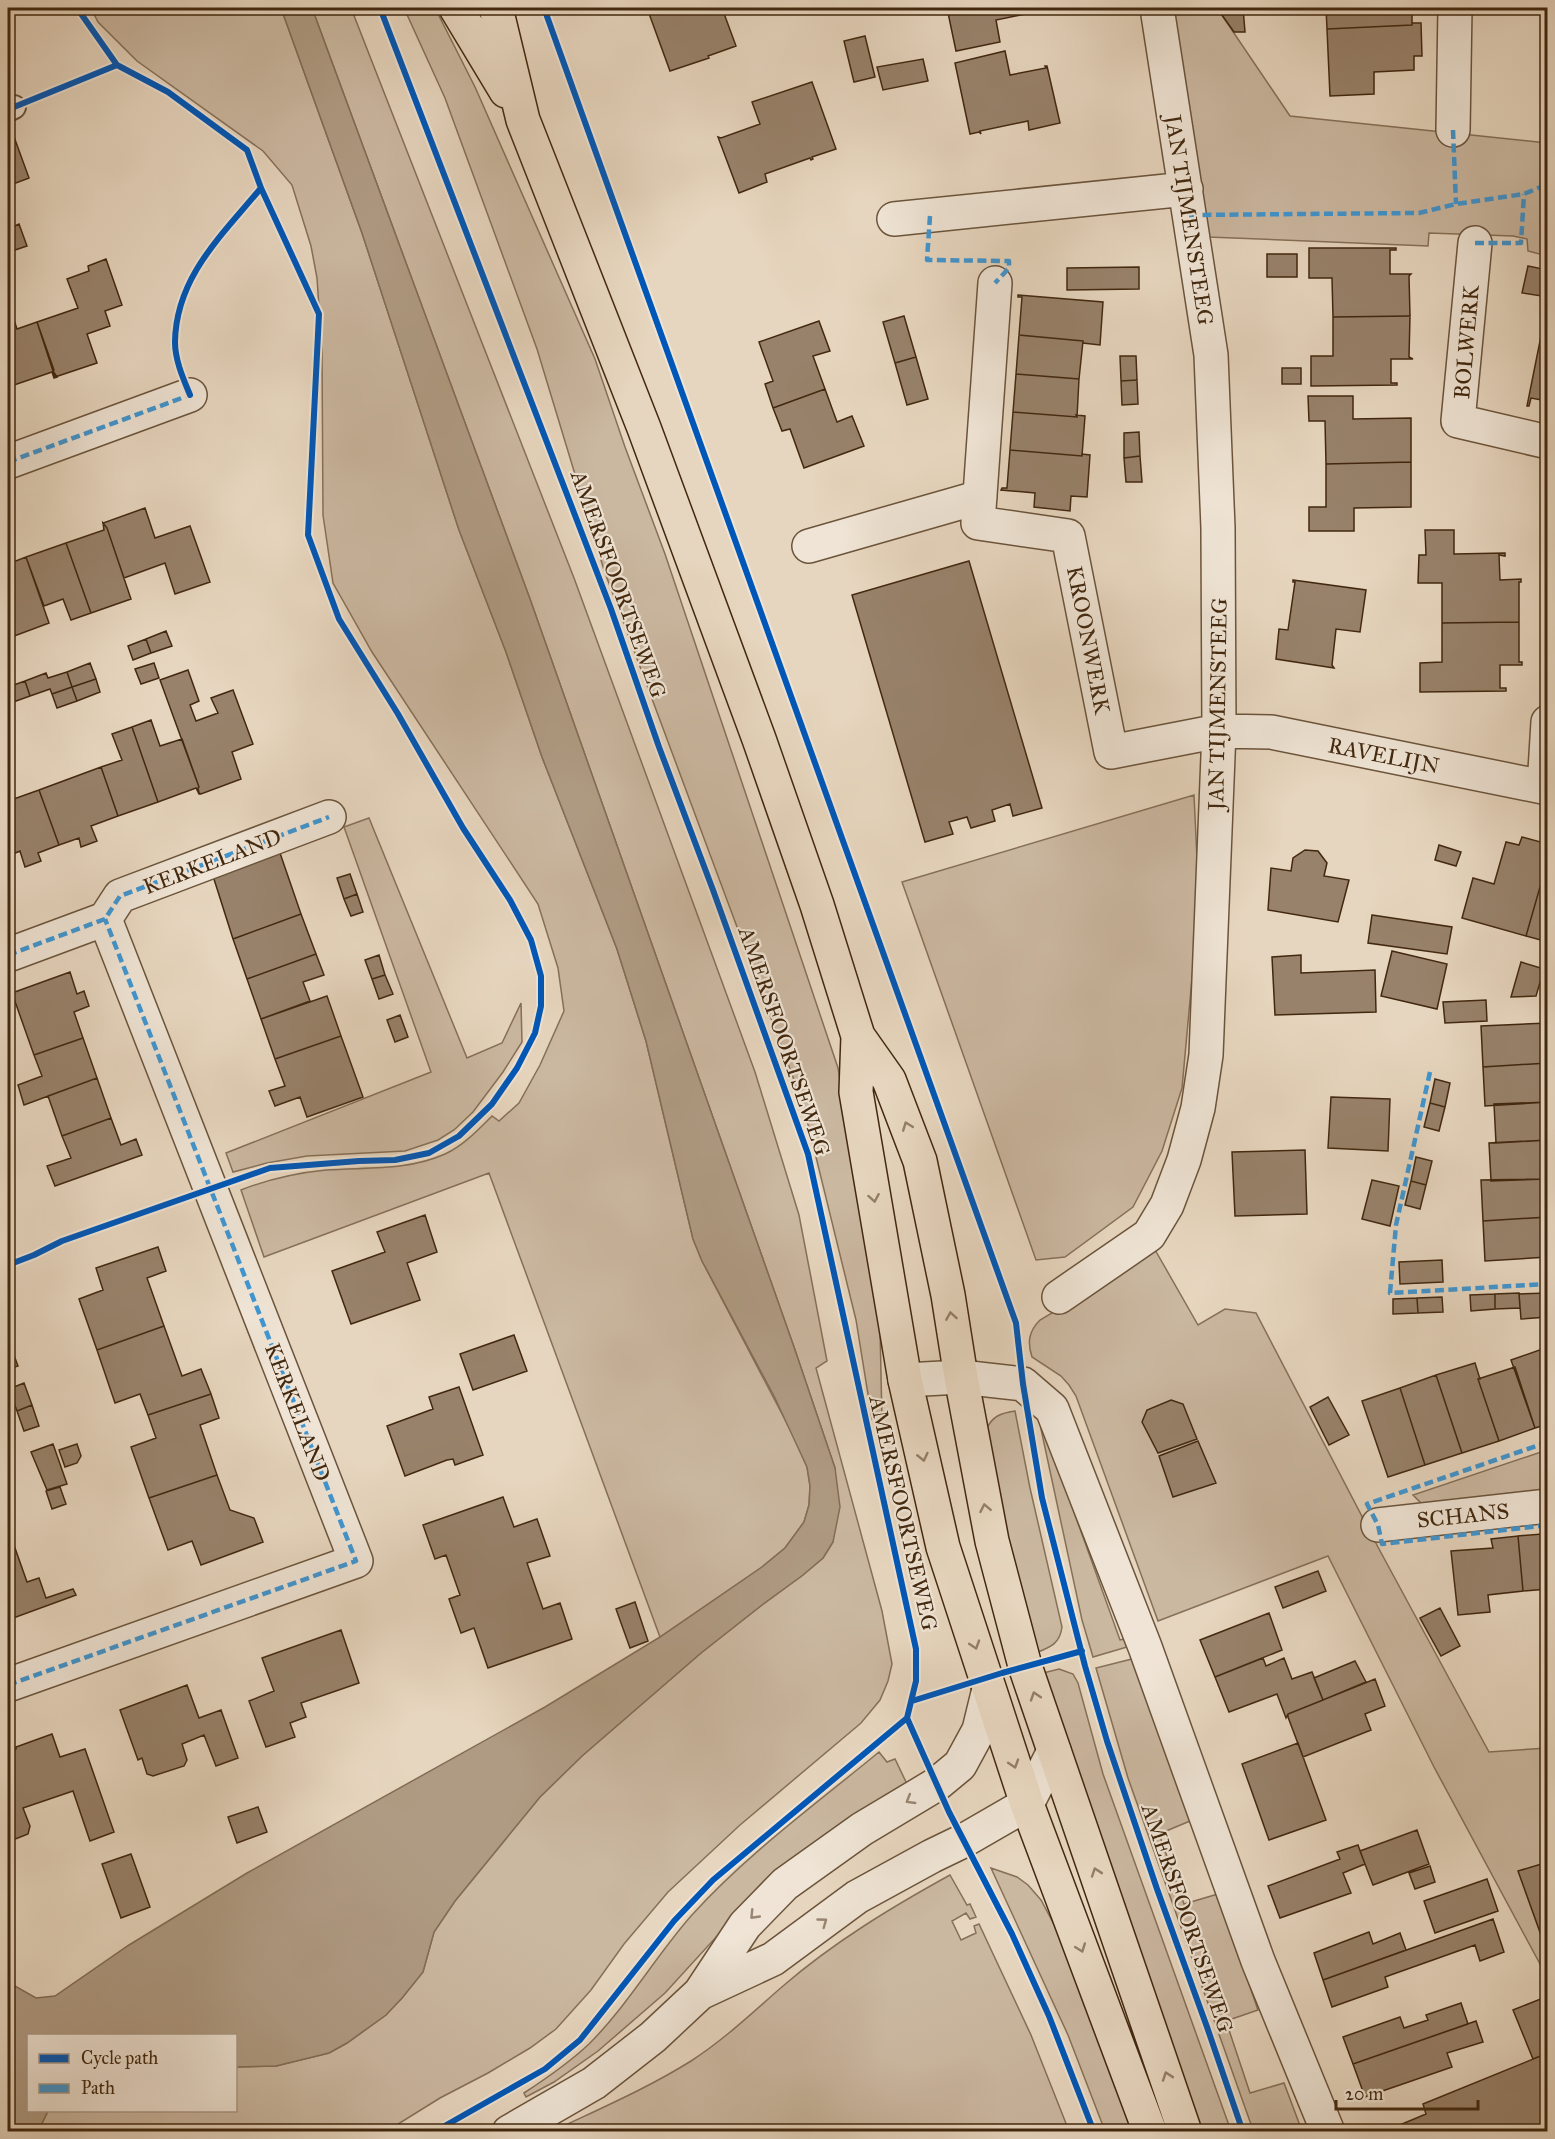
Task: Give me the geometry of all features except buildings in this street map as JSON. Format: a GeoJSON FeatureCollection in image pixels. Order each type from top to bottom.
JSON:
{"type":"FeatureCollection","features":[{"type":"Feature","properties":{"kind":"main road","name":"AMERSFOORTSEWEG"},"geometry":{"type":"LineString","coordinates":[[456,8],[523,120]]}},
{"type":"Feature","properties":{"kind":"main road","name":"AMERSFOORTSEWEG"},"geometry":{"type":"LineString","coordinates":[[496,8],[523,120],[644,428],[755,728],[817,904],[858,1036],[889,1080],[920,1161],[948,1294],[992,1541],[1025,1666],[1185,2132]]}},
{"type":"Feature","properties":{"kind":"main road","name":"AMERSFOORTSEWEG"},"geometry":{"type":"LineString","coordinates":[[858,1036],[856,1092],[905,1380],[943,1547],[1027,1803],[1150,2132]]}},
{"type":"Feature","properties":{"kind":"street","name":"JAN TIJMENSTEEG"},"geometry":{"type":"LineString","coordinates":[[1059,1297],[1149,1235],[1167,1204],[1184,1160],[1198,1108],[1206,1055],[1219,731],[1218,528],[1210,355],[1157,8]]}},
{"type":"Feature","properties":{"kind":"street"},"geometry":{"type":"LineString","coordinates":[[1453,130],[1455,8]]}},
{"type":"Feature","properties":{"kind":"street"},"geometry":{"type":"LineString","coordinates":[[894,219],[1186,189]]}},
{"type":"Feature","properties":{"kind":"street","name":"BOLWERK"},"geometry":{"type":"LineString","coordinates":[[1475,243],[1458,421],[1548,442]]}},
{"type":"Feature","properties":{"kind":"street","name":"KROONWERK"},"geometry":{"type":"LineString","coordinates":[[995,283],[978,523],[1068,536],[1111,752],[1219,731]]}},
{"type":"Feature","properties":{"kind":"street"},"geometry":{"type":"LineString","coordinates":[[8,462],[190,395]]}},
{"type":"Feature","properties":{"kind":"street"},"geometry":{"type":"LineString","coordinates":[[809,546],[980,497]]}},
{"type":"Feature","properties":{"kind":"street"},"geometry":{"type":"LineString","coordinates":[[1546,787],[1548,722]]}},
{"type":"Feature","properties":{"kind":"street","name":"RAVELIJN"},"geometry":{"type":"LineString","coordinates":[[1219,731],[1271,732],[1546,787]]}},
{"type":"Feature","properties":{"kind":"street","name":"KERKELAND"},"geometry":{"type":"LineString","coordinates":[[8,1684],[356,1561],[105,919],[120,896],[329,817]]}},
{"type":"Feature","properties":{"kind":"street"},"geometry":{"type":"LineString","coordinates":[[8,955],[105,919]]}},
{"type":"Feature","properties":{"kind":"street","name":"AMERSFOORTSEWEG"},"geometry":{"type":"LineString","coordinates":[[905,1380],[961,1377],[1023,1384],[1052,1408],[1145,1647],[1258,1961],[1328,2132]]}},
{"type":"Feature","properties":{"kind":"street","name":"SCHANS"},"geometry":{"type":"LineString","coordinates":[[1378,1525],[1548,1506]]}},
{"type":"Feature","properties":{"kind":"street"},"geometry":{"type":"LineString","coordinates":[[509,2132],[594,2083],[653,2037],[700,1993],[746,1924],[785,1884],[862,1829],[937,1784],[960,1765],[979,1730],[989,1689]]}},
{"type":"Feature","properties":{"kind":"street"},"geometry":{"type":"LineString","coordinates":[[700,1993],[773,1959],[857,1898],[963,1841],[1027,1803],[1054,1751]]}},
{"type":"Feature","properties":{"kind":"shaded area"},"geometry":{"type":"Polygon","coordinates":[[[91,8],[281,8],[362,233],[459,530],[506,652],[542,757],[617,949],[646,1041],[693,1239],[807,1467],[810,1486],[809,1505],[804,1522],[785,1548],[762,1567],[660,1637],[489,1173],[264,1257],[241,1190],[304,1173],[401,1166],[452,1151],[492,1116],[499,1121],[519,1103],[540,1065],[564,1011],[558,968],[538,904],[372,652],[333,583],[323,515],[322,352],[317,278],[311,246],[292,185],[263,151],[137,61],[98,22],[91,8]]]}},
{"type":"Feature","properties":{"kind":"shaded area"},"geometry":{"type":"Polygon","coordinates":[[[281,8],[312,8],[530,599],[794,1347],[835,1468],[840,1507],[833,1542],[823,1558],[701,1653],[582,1756],[540,1797],[455,1901],[434,1932],[423,1972],[386,2015],[329,2053],[276,2066],[237,2067],[237,2034],[27,2034],[27,2112],[48,2112],[38,2131],[8,2131],[8,1982],[36,1998],[55,1996],[129,1945],[247,1873],[545,1707],[660,1637],[762,1567],[785,1548],[804,1522],[809,1505],[810,1486],[807,1467],[774,1396],[702,1261],[693,1239],[646,1041],[617,949],[542,757],[506,652],[459,530],[362,233],[281,8]]]}},
{"type":"Feature","properties":{"kind":"shaded area"},"geometry":{"type":"Polygon","coordinates":[[[312,8],[351,8],[574,578],[755,1072],[799,1215],[827,1361],[816,1368],[882,1611],[892,1664],[888,1681],[880,1700],[861,1723],[740,1825],[668,1892],[624,1944],[591,1990],[556,2029],[530,2048],[440,2098],[387,2131],[38,2132],[48,2112],[237,2112],[237,2067],[276,2066],[329,2053],[386,2015],[423,1972],[434,1932],[455,1901],[540,1797],[582,1756],[701,1653],[823,1558],[833,1542],[835,1468],[530,599],[312,8]]]}},
{"type":"Feature","properties":{"kind":"shaded area"},"geometry":{"type":"Polygon","coordinates":[[[404,8],[435,8],[475,87],[595,359],[665,554],[838,1068],[874,1276],[880,1329],[882,1420],[872,1419],[856,1320],[803,1104],[604,570],[537,349],[445,98],[404,8]]]}},
{"type":"Feature","properties":{"kind":"shaded area"},"geometry":{"type":"Polygon","coordinates":[[[1166,8],[1217,8],[1290,116],[1547,143],[1547,256],[1528,251],[1527,239],[1513,236],[1429,233],[1428,246],[1208,237],[1166,8]]]}},
{"type":"Feature","properties":{"kind":"shaded area"},"geometry":{"type":"Polygon","coordinates":[[[1194,795],[1199,902],[1182,1088],[1162,1151],[1133,1207],[1065,1257],[1036,1260],[902,882],[1194,795]]]}},
{"type":"Feature","properties":{"kind":"shaded area"},"geometry":{"type":"Polygon","coordinates":[[[369,818],[467,1058],[502,1043],[521,1003],[522,1042],[473,1112],[454,1130],[438,1140],[405,1151],[307,1156],[233,1172],[226,1153],[431,1072],[344,827],[369,818]]]}},
{"type":"Feature","properties":{"kind":"shaded area"},"geometry":{"type":"Polygon","coordinates":[[[1154,1248],[1198,1325],[1225,1309],[1256,1313],[1379,1549],[1489,1752],[1547,1748],[1547,1977],[1434,1767],[1328,1556],[1158,1621],[1076,1396],[1061,1376],[1032,1357],[1029,1342],[1033,1328],[1040,1320],[1150,1254],[1154,1248]]]}},
{"type":"Feature","properties":{"kind":"shaded area"},"geometry":{"type":"Polygon","coordinates":[[[1015,1411],[1062,1627],[1054,1644],[1038,1652],[1017,1584],[986,1430],[991,1421],[998,1416],[1015,1411]]]}},
{"type":"Feature","properties":{"kind":"shaded area"},"geometry":{"type":"Polygon","coordinates":[[[1041,1429],[1046,1434],[1120,1640],[1125,1639],[1127,1647],[1093,1657],[1082,1620],[1041,1429]]]}},
{"type":"Feature","properties":{"kind":"shaded area"},"geometry":{"type":"Polygon","coordinates":[[[1547,1450],[1547,1497],[1428,1510],[1413,1495],[1547,1450]]]}},
{"type":"Feature","properties":{"kind":"shaded area"},"geometry":{"type":"Polygon","coordinates":[[[1132,1659],[1190,1821],[1159,1834],[1184,1904],[1218,1894],[1258,2010],[1226,2021],[1250,2093],[1284,2083],[1302,2131],[1259,2132],[1257,2128],[1253,2130],[1128,1778],[1096,1668],[1132,1659]]]}},
{"type":"Feature","properties":{"kind":"shaded area"},"geometry":{"type":"Polygon","coordinates":[[[1059,1669],[1073,1674],[1078,1683],[1103,1774],[1231,2131],[1199,2131],[1043,1673],[1059,1669]]]}},
{"type":"Feature","properties":{"kind":"shaded area"},"geometry":{"type":"Polygon","coordinates":[[[879,1752],[887,1762],[895,1759],[907,1784],[739,1912],[665,1993],[598,2051],[554,2082],[526,2097],[524,2093],[574,2058],[603,2029],[678,1932],[713,1893],[782,1830],[879,1752]]]}},
{"type":"Feature","properties":{"kind":"shaded area"},"geometry":{"type":"Polygon","coordinates":[[[991,1868],[1017,1877],[1028,1885],[1041,1900],[1059,1934],[1137,2131],[1105,2131],[1068,2035],[991,1868]]]}},
{"type":"Feature","properties":{"kind":"shaded area"},"geometry":{"type":"Polygon","coordinates":[[[950,1875],[976,1917],[970,1919],[966,1913],[952,1921],[961,1940],[976,1933],[974,1926],[979,1924],[1031,2035],[1069,2131],[553,2131],[641,2089],[691,2061],[822,1955],[885,1913],[950,1875]]]}},
{"type":"Feature","properties":{"kind":"marked path"},"geometry":{"type":"LineString","coordinates":[[1453,130],[1456,204]]}},
{"type":"Feature","properties":{"kind":"marked path"},"geometry":{"type":"LineString","coordinates":[[1189,215],[1419,213],[1456,204],[1524,194],[1548,184]]}},
{"type":"Feature","properties":{"kind":"marked path"},"geometry":{"type":"LineString","coordinates":[[1475,243],[1521,243],[1524,194]]}},
{"type":"Feature","properties":{"kind":"marked path"},"geometry":{"type":"LineString","coordinates":[[930,216],[927,260],[1009,261],[1009,268],[995,283]]}},
{"type":"Feature","properties":{"kind":"marked path"},"geometry":{"type":"LineString","coordinates":[[8,462],[190,395]]}},
{"type":"Feature","properties":{"kind":"marked path"},"geometry":{"type":"LineString","coordinates":[[8,955],[105,919],[120,896],[329,817]]}},
{"type":"Feature","properties":{"kind":"marked path"},"geometry":{"type":"LineString","coordinates":[[8,1685],[356,1561],[105,919]]}},
{"type":"Feature","properties":{"kind":"marked path"},"geometry":{"type":"LineString","coordinates":[[1430,1072],[1396,1225],[1390,1293],[1548,1284]]}},
{"type":"Feature","properties":{"kind":"marked path"},"geometry":{"type":"LineString","coordinates":[[1548,1442],[1367,1504],[1378,1525],[1382,1544],[1548,1525]]}},
{"type":"Feature","properties":{"kind":"cycle path"},"geometry":{"type":"LineString","coordinates":[[8,1265],[62,1241],[270,1168],[395,1160],[429,1153],[459,1136],[492,1104],[517,1068],[535,1033],[541,1006],[541,976],[531,940],[510,900],[463,828],[398,714],[339,619],[308,535],[319,314],[261,188],[247,150],[168,92],[117,65],[77,8]]}},
{"type":"Feature","properties":{"kind":"cycle path"},"geometry":{"type":"LineString","coordinates":[[380,8],[611,609],[808,1154],[916,1649],[916,1681],[907,1718],[949,1812],[1012,1934],[1049,2016],[1094,2132]]}},
{"type":"Feature","properties":{"kind":"cycle path"},"geometry":{"type":"LineString","coordinates":[[544,8],[1016,1323],[1023,1384],[1042,1498],[1085,1666],[1107,1741],[1157,1889],[1243,2132]]}},
{"type":"Feature","properties":{"kind":"cycle path"},"geometry":{"type":"LineString","coordinates":[[14,107],[117,65]]}},
{"type":"Feature","properties":{"kind":"cycle path"},"geometry":{"type":"LineString","coordinates":[[190,395],[175,349],[177,319],[183,297],[204,258],[261,188]]}},
{"type":"Feature","properties":{"kind":"cycle path"},"geometry":{"type":"LineString","coordinates":[[912,1701],[1082,1651]]}},
{"type":"Feature","properties":{"kind":"cycle path"},"geometry":{"type":"LineString","coordinates":[[434,2132],[545,2069],[580,2040],[674,1921],[713,1880],[907,1718]]}}]}
